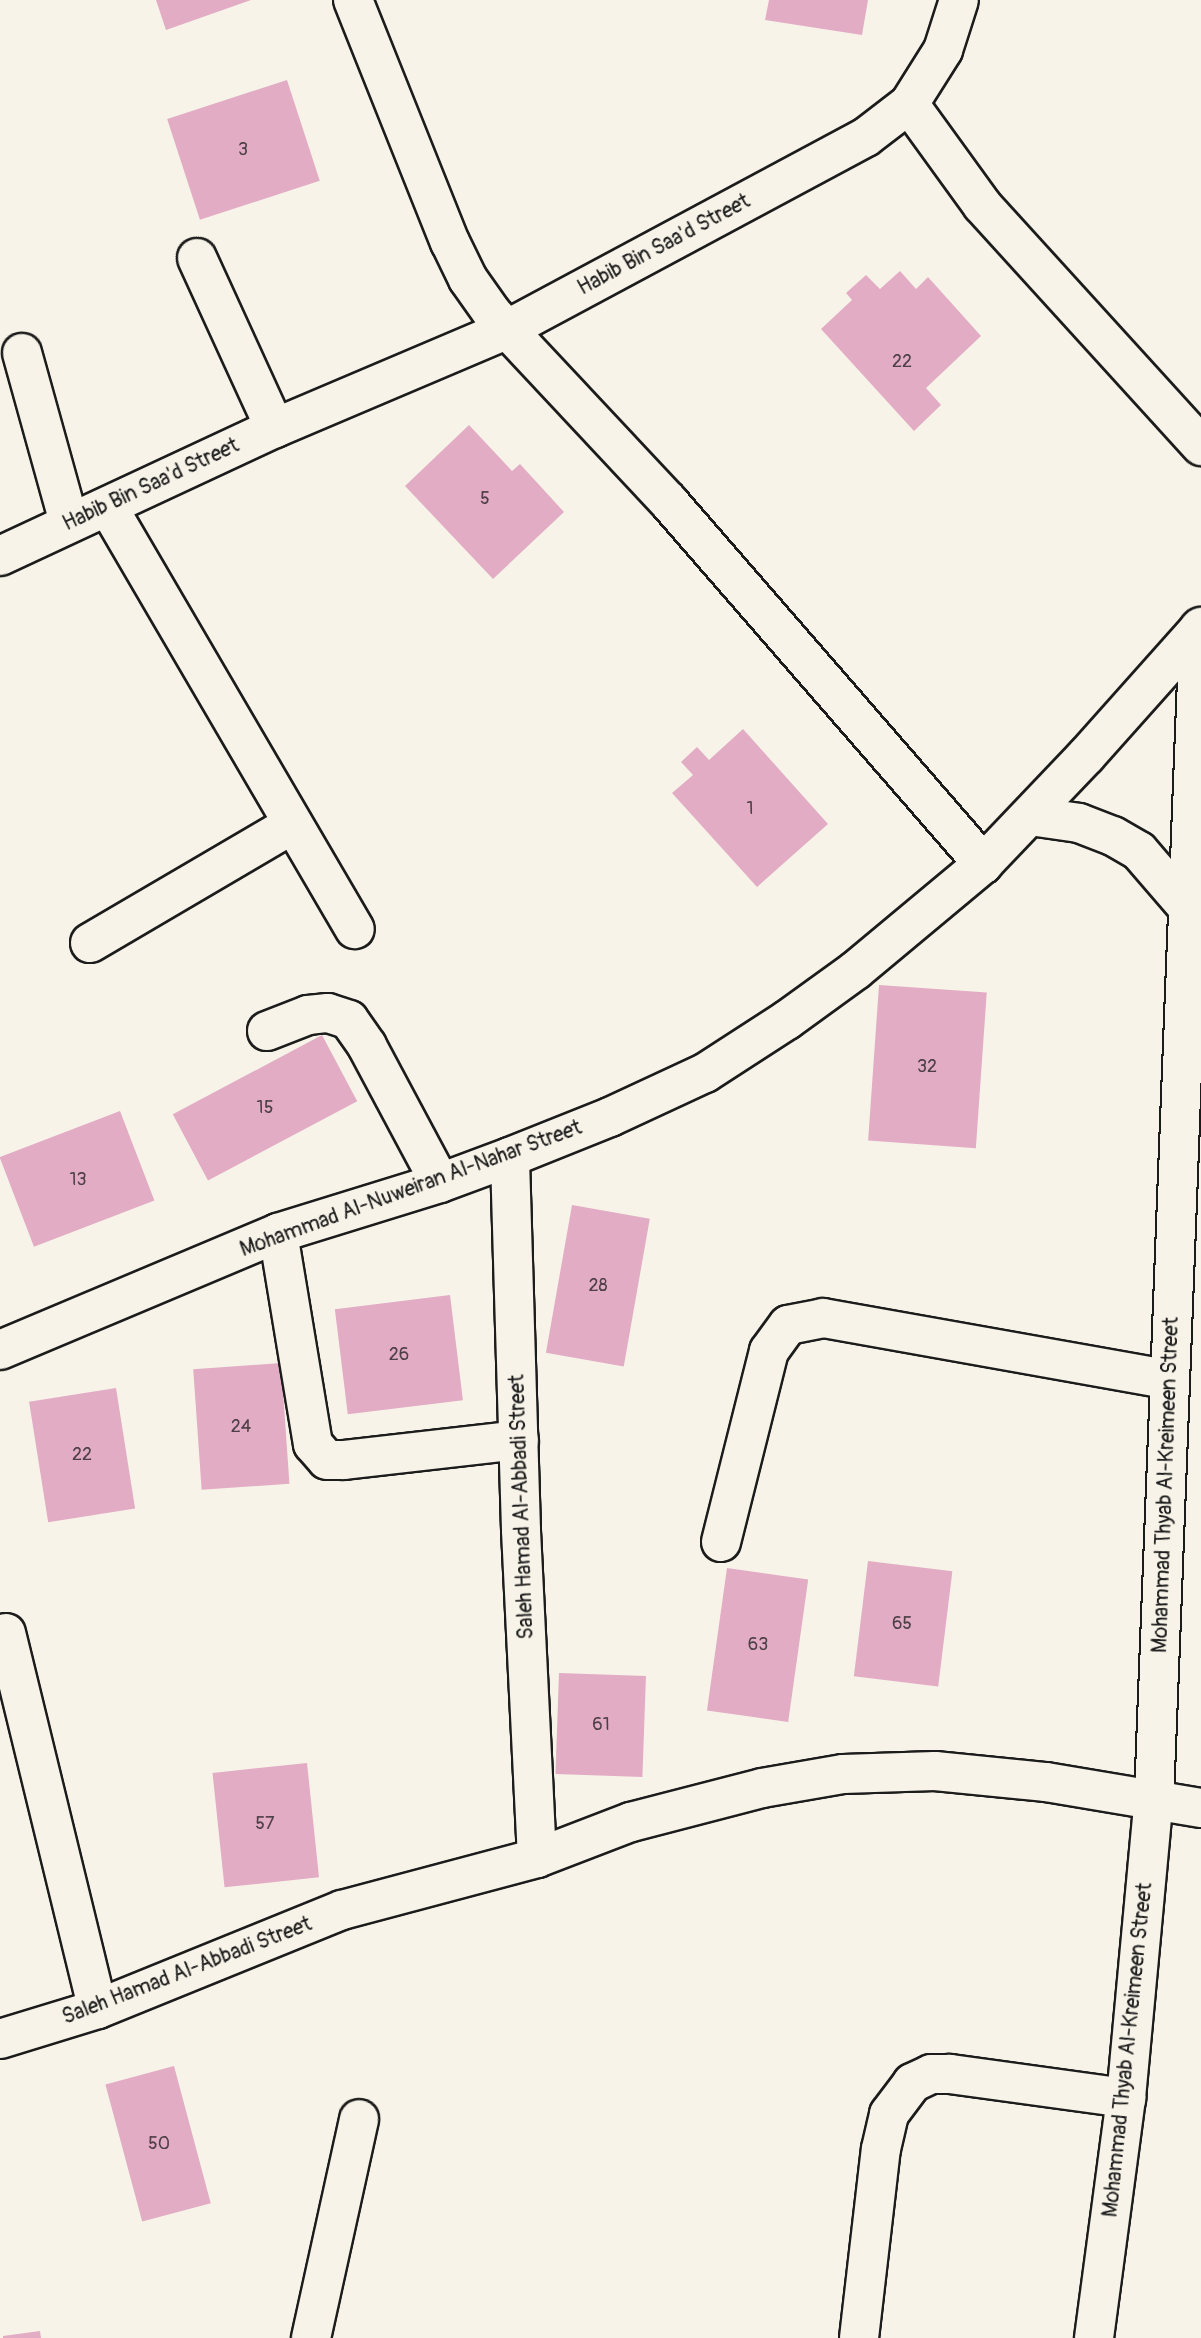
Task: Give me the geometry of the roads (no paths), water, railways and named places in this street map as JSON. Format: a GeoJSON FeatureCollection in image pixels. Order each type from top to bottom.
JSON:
{"type":"FeatureCollection","features":[{"type":"Feature","properties":{"kind":"street"},"geometry":{"type":"LineString","coordinates":[[353,0],[450,242],[468,279],[506,330],[546,368],[668,501],[983,864]]}},
{"type":"Feature","properties":{"kind":"street"},"geometry":{"type":"LineString","coordinates":[[959,0],[943,50],[909,104],[982,205],[1201,446]]}},
{"type":"Feature","properties":{"kind":"street","name":"Habib Bin Saa'd Street"},"geometry":{"type":"LineString","coordinates":[[0,556],[275,428],[506,330],[866,137],[909,104]]}},
{"type":"Feature","properties":{"kind":"street"},"geometry":{"type":"LineString","coordinates":[[197,258],[275,428]]}},
{"type":"Feature","properties":{"kind":"street"},"geometry":{"type":"LineString","coordinates":[[22,353],[69,522]]}},
{"type":"Feature","properties":{"kind":"street"},"geometry":{"type":"LineString","coordinates":[[107,507],[355,929]]}},
{"type":"Feature","properties":{"kind":"street","name":"Mohammad Al-Nuweiran Al-Nahar Street"},"geometry":{"type":"LineString","coordinates":[[0,1350],[278,1233],[440,1183],[510,1157],[610,1117],[705,1073],[787,1020],[856,970],[983,864],[1030,816],[1200,628]]}},
{"type":"Feature","properties":{"kind":"street","name":"Mohammad Thyab Al-Kreimeen Street"},"geometry":{"type":"LineString","coordinates":[[1094,2338],[1126,2098],[1154,1800],[1170,1380],[1188,1251],[1188,908],[1200,628]]}},
{"type":"Feature","properties":{"kind":"street"},"geometry":{"type":"LineString","coordinates":[[1030,816],[1079,823],[1113,836],[1139,851],[1188,908]]}},
{"type":"Feature","properties":{"kind":"street"},"geometry":{"type":"LineString","coordinates":[[90,943],[293,824]]}},
{"type":"Feature","properties":{"kind":"street"},"geometry":{"type":"LineString","coordinates":[[267,1031],[308,1016],[328,1013],[349,1020],[367,1046],[440,1183]]}},
{"type":"Feature","properties":{"kind":"street","name":"Saleh Hamad Al-Abbadi Street"},"geometry":{"type":"LineString","coordinates":[[510,1157],[537,1858]]}},
{"type":"Feature","properties":{"kind":"street"},"geometry":{"type":"LineString","coordinates":[[278,1233],[313,1444],[327,1460],[519,1440]]}},
{"type":"Feature","properties":{"kind":"street"},"geometry":{"type":"LineString","coordinates":[[722,1542],[769,1351],[788,1325],[823,1318],[1170,1380]]}},
{"type":"Feature","properties":{"kind":"street"},"geometry":{"type":"LineString","coordinates":[[6,1633],[98,2010]]}},
{"type":"Feature","properties":{"kind":"street","name":"Saleh Hamad Al-Abbadi Street"},"geometry":{"type":"LineString","coordinates":[[0,2039],[98,2010],[342,1910],[537,1858],[631,1822],[762,1788],[843,1774],[935,1771],[1046,1782],[1201,1808]]}},
{"type":"Feature","properties":{"kind":"street"},"geometry":{"type":"LineString","coordinates":[[859,2338],[881,2149],[889,2114],[912,2083],[931,2074],[950,2074],[1126,2098]]}},
{"type":"Feature","properties":{"kind":"street"},"geometry":{"type":"LineString","coordinates":[[311,2338],[359,2119]]}}]}
